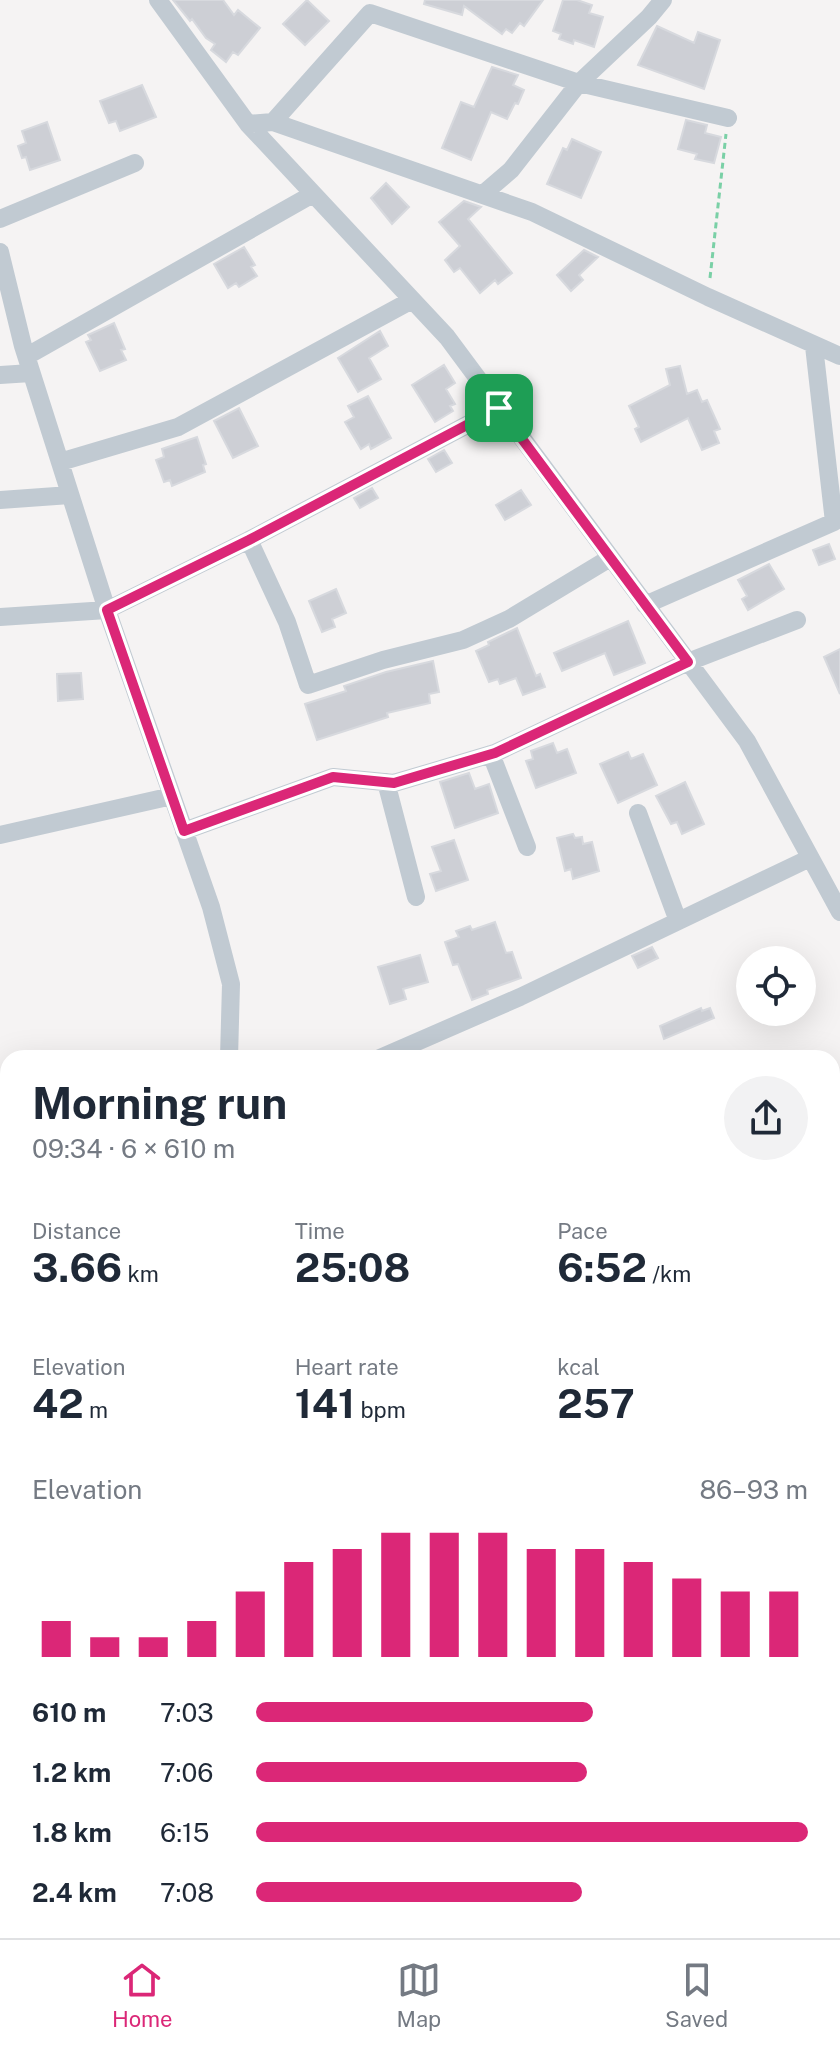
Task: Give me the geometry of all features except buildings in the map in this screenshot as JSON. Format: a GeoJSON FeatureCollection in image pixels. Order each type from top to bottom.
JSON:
{"type":"FeatureCollection","features":[{"type":"Feature","properties":{"kind":"street"},"geometry":{"type":"LineString","coordinates":[[158,0],[248,124],[447,337],[747,741],[840,912]]}},
{"type":"Feature","properties":{"kind":"street"},"geometry":{"type":"LineString","coordinates":[[483,194],[511,170],[579,83],[663,0]]}},
{"type":"Feature","properties":{"kind":"street"},"geometry":{"type":"LineString","coordinates":[[273,122],[370,13],[579,83],[728,118]]}},
{"type":"Feature","properties":{"kind":"street"},"geometry":{"type":"LineString","coordinates":[[248,124],[273,122],[532,212],[708,297],[840,356]]}},
{"type":"Feature","properties":{"kind":"street"},"geometry":{"type":"LineString","coordinates":[[0,219],[135,163]]}},
{"type":"Feature","properties":{"kind":"street"},"geometry":{"type":"LineString","coordinates":[[0,375],[29,364],[313,194]]}},
{"type":"Feature","properties":{"kind":"street"},"geometry":{"type":"LineString","coordinates":[[0,252],[29,364],[107,610],[211,907],[231,984],[229,1050]]}},
{"type":"Feature","properties":{"kind":"street"},"geometry":{"type":"LineString","coordinates":[[60,462],[178,427],[412,300]]}},
{"type":"Feature","properties":{"kind":"street"},"geometry":{"type":"LineString","coordinates":[[645,605],[834,522],[814,346]]}},
{"type":"Feature","properties":{"kind":"street"},"geometry":{"type":"LineString","coordinates":[[0,617],[107,610],[249,540],[499,408]]}},
{"type":"Feature","properties":{"kind":"street"},"geometry":{"type":"LineString","coordinates":[[0,500],[70,495]]}},
{"type":"Feature","properties":{"kind":"street"},"geometry":{"type":"LineString","coordinates":[[249,540],[287,622],[308,685],[383,660],[463,640],[509,619],[610,558]]}},
{"type":"Feature","properties":{"kind":"street"},"geometry":{"type":"LineString","coordinates":[[184,831],[333,777],[394,783],[491,754],[688,662],[797,620]]}},
{"type":"Feature","properties":{"kind":"street"},"geometry":{"type":"LineString","coordinates":[[491,754],[527,847]]}},
{"type":"Feature","properties":{"kind":"street"},"geometry":{"type":"LineString","coordinates":[[386,782],[416,897]]}},
{"type":"Feature","properties":{"kind":"street"},"geometry":{"type":"LineString","coordinates":[[0,835],[172,796]]}},
{"type":"Feature","properties":{"kind":"street"},"geometry":{"type":"LineString","coordinates":[[638,813],[678,921]]}},
{"type":"Feature","properties":{"kind":"street"},"geometry":{"type":"LineString","coordinates":[[398,1050],[520,997],[810,858]]}},
{"type":"Feature","properties":{"kind":"path"},"geometry":{"type":"LineString","coordinates":[[708,297],[728,118]]}},
{"type":"Feature","properties":{"kind":"route"},"geometry":{"type":"LineString","coordinates":[[499,408],[688,662],[495,753],[394,783],[333,777],[184,831],[107,610],[249,540],[499,408]]}}]}
